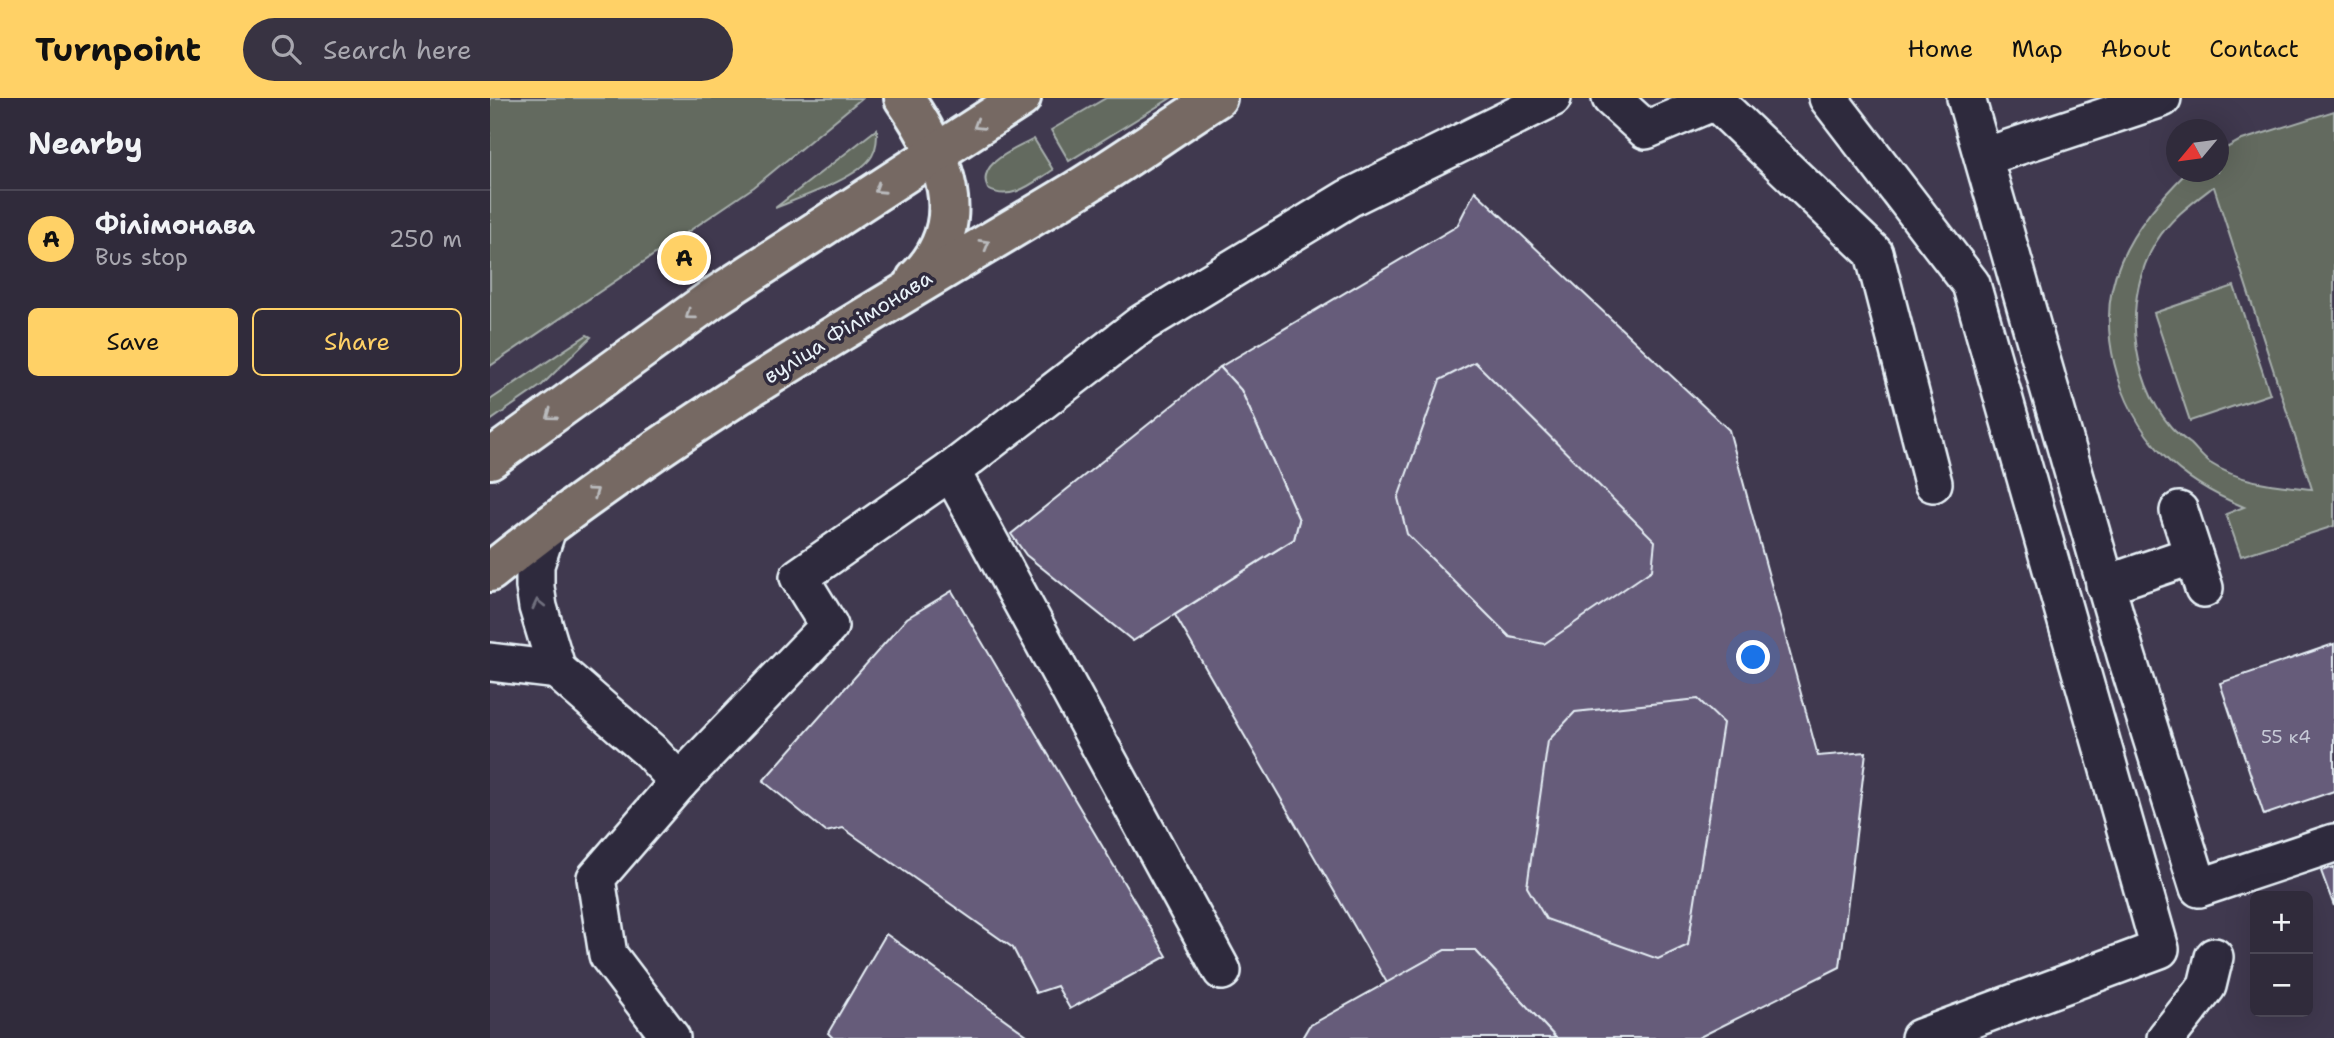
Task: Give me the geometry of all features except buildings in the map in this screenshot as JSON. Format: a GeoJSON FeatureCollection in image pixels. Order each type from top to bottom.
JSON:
{"type":"FeatureCollection","features":[{"type":"Feature","properties":{"kind":"main road"},"geometry":{"type":"LineString","coordinates":[[904,98],[936,152],[947,186],[949,206],[946,228],[937,255],[905,291]]}},
{"type":"Feature","properties":{"kind":"main road"},"geometry":{"type":"LineString","coordinates":[[490,459],[713,298],[1021,98]]}},
{"type":"Feature","properties":{"kind":"main road","name":"вуліца Філімонава"},"geometry":{"type":"LineString","coordinates":[[494,562],[629,466],[798,356],[1076,190],[1217,98]]}},
{"type":"Feature","properties":{"kind":"lane"},"geometry":{"type":"LineString","coordinates":[[671,1038],[608,955],[596,878],[679,782],[829,626],[799,577],[951,471],[1143,323],[1349,198],[1552,98]]}},
{"type":"Feature","properties":{"kind":"lane"},"geometry":{"type":"LineString","coordinates":[[1611,98],[1647,130],[1715,101],[1874,253],[1933,483]]}},
{"type":"Feature","properties":{"kind":"lane"},"geometry":{"type":"LineString","coordinates":[[1828,98],[1971,284],[2160,949],[1920,1038]]}},
{"type":"Feature","properties":{"kind":"lane"},"geometry":{"type":"LineString","coordinates":[[1966,98],[2105,584],[2199,887],[2334,844]]}},
{"type":"Feature","properties":{"kind":"lane"},"geometry":{"type":"LineString","coordinates":[[1984,157],[2162,98]]}},
{"type":"Feature","properties":{"kind":"lane"},"geometry":{"type":"LineString","coordinates":[[951,471],[1222,971]]}},
{"type":"Feature","properties":{"kind":"lane"},"geometry":{"type":"LineString","coordinates":[[2105,584],[2199,571],[2179,511]]}},
{"type":"Feature","properties":{"kind":"lane"},"geometry":{"type":"LineString","coordinates":[[548,526],[535,565],[534,587],[557,670],[650,751],[679,782]]}},
{"type":"Feature","properties":{"kind":"lane"},"geometry":{"type":"LineString","coordinates":[[490,662],[557,670]]}},
{"type":"Feature","properties":{"kind":"lane"},"geometry":{"type":"LineString","coordinates":[[2166,1038],[2207,986],[2214,957]]}},
{"type":"Feature","properties":{"kind":"shaded area"},"geometry":{"type":"Polygon","coordinates":[[[490,98],[862,98],[754,187],[490,366],[490,98]]]}},
{"type":"Feature","properties":{"kind":"shaded area"},"geometry":{"type":"Polygon","coordinates":[[[1106,98],[1171,98],[1069,161],[1051,130],[1106,98]]]}},
{"type":"Feature","properties":{"kind":"shaded area"},"geometry":{"type":"Polygon","coordinates":[[[2334,111],[2334,526],[2241,556],[2226,514],[2244,507],[2201,485],[2181,471],[2163,455],[2133,413],[2114,363],[2109,311],[2113,285],[2121,261],[2150,213],[2178,182],[2229,182],[2229,146],[2334,111]],[[2213,187],[2189,205],[2168,226],[2145,263],[2135,311],[2135,336],[2146,385],[2171,427],[2210,463],[2246,479],[2312,489],[2213,187]]]}},
{"type":"Feature","properties":{"kind":"shaded area"},"geometry":{"type":"Polygon","coordinates":[[[877,129],[872,156],[855,172],[775,208],[877,129]]]}},
{"type":"Feature","properties":{"kind":"shaded area"},"geometry":{"type":"Polygon","coordinates":[[[1034,139],[1053,170],[1014,192],[1005,194],[988,189],[987,172],[992,164],[1008,152],[1034,139]]]}},
{"type":"Feature","properties":{"kind":"shaded area"},"geometry":{"type":"Polygon","coordinates":[[[2234,286],[2270,394],[2190,421],[2154,313],[2234,286]]]}},
{"type":"Feature","properties":{"kind":"shaded area"},"geometry":{"type":"Polygon","coordinates":[[[587,335],[591,337],[542,385],[490,421],[490,400],[587,335]]]}},
{"type":"Feature","properties":{"kind":"place","name":"Філімонава"},"geometry":{"type":"Point","coordinates":[684,258]}}]}
